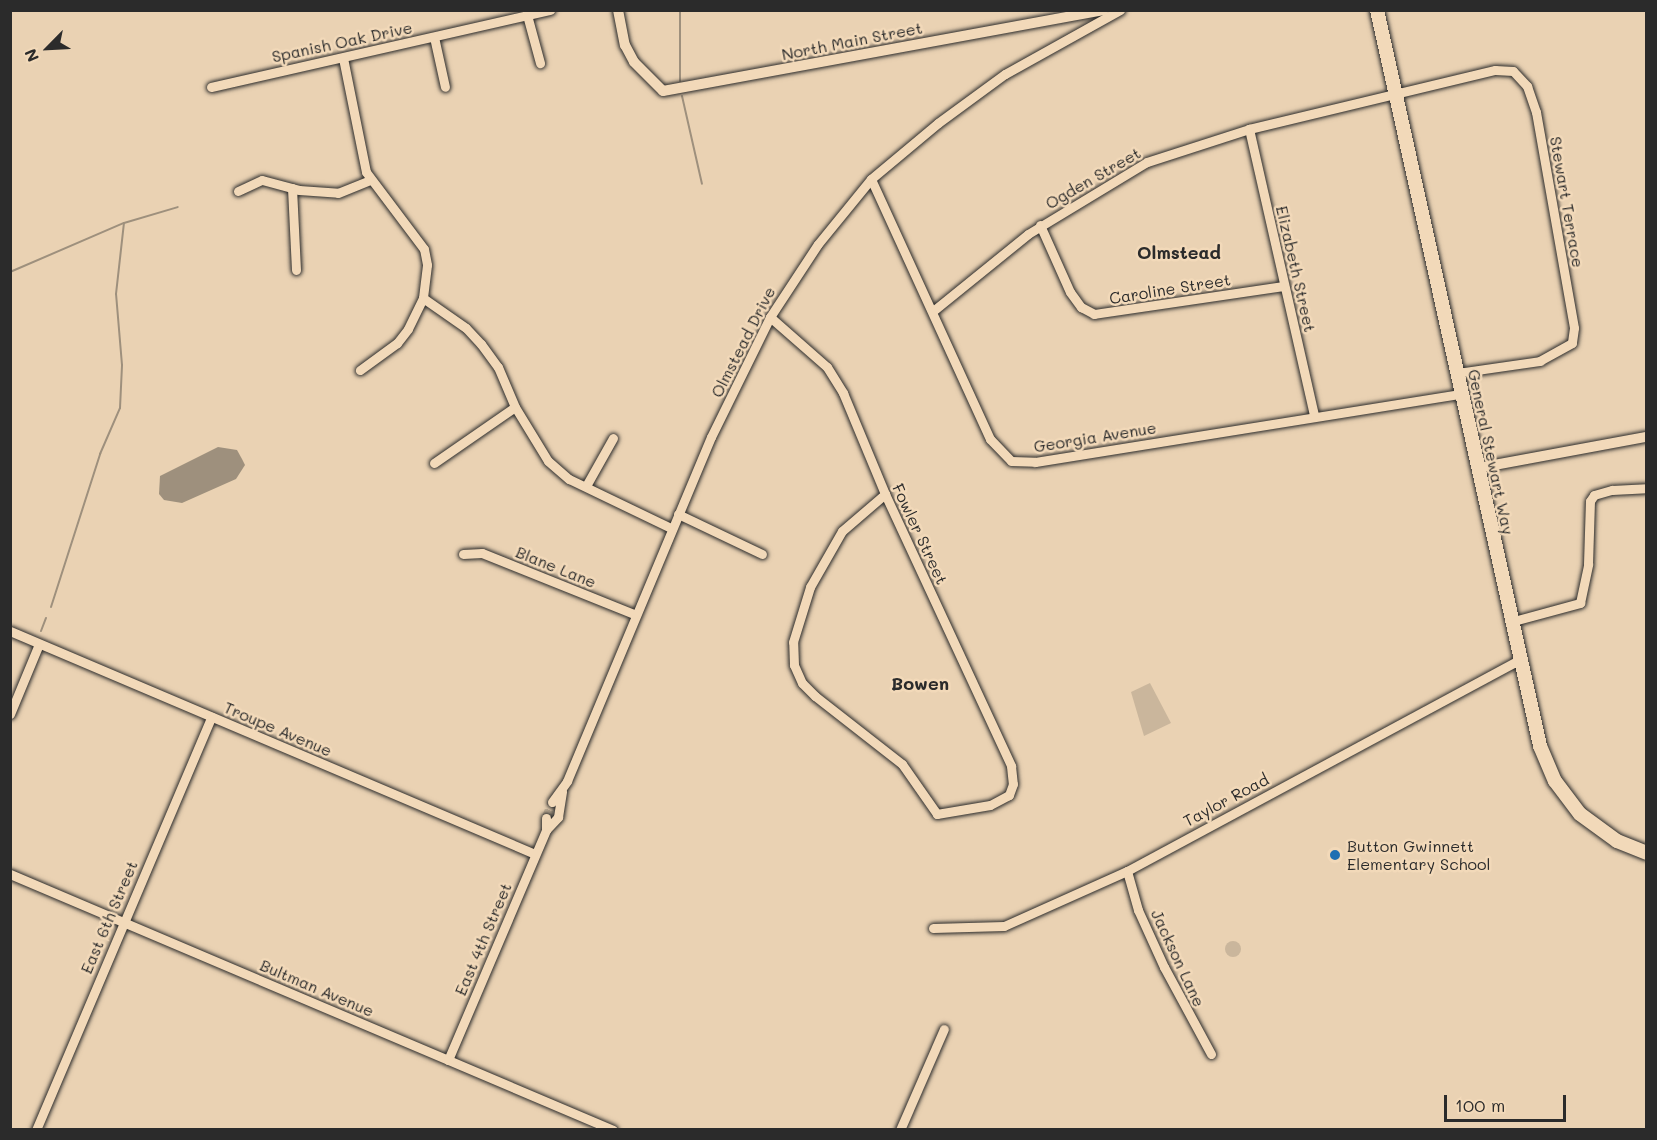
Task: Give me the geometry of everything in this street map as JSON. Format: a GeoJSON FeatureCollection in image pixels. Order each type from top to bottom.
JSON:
{"type":"FeatureCollection","features":[{"type":"Feature","properties":{"kind":"main road","name":"General Stewart Way"},"geometry":{"type":"LineString","coordinates":[[1377,10],[1398,92],[1510,622],[1540,746],[1561,791],[1595,826],[1647,853]]}},
{"type":"Feature","properties":{"kind":"street","name":"Spanish Oak Drive"},"geometry":{"type":"LineString","coordinates":[[211,87],[550,10]]}},
{"type":"Feature","properties":{"kind":"street","name":"North Main Street"},"geometry":{"type":"LineString","coordinates":[[618,10],[625,45],[634,62],[663,91],[1104,10]]}},
{"type":"Feature","properties":{"kind":"street","name":"Olmstead Drive"},"geometry":{"type":"LineString","coordinates":[[567,781],[671,528],[770,317],[818,244],[872,179],[938,123],[1005,74],[1120,10]]}},
{"type":"Feature","properties":{"kind":"street"},"geometry":{"type":"LineString","coordinates":[[527,15],[540,63]]}},
{"type":"Feature","properties":{"kind":"street"},"geometry":{"type":"LineString","coordinates":[[434,37],[445,87]]}},
{"type":"Feature","properties":{"kind":"street"},"geometry":{"type":"LineString","coordinates":[[343,58],[366,172],[424,249],[427,283],[423,298],[396,343],[360,370]]}},
{"type":"Feature","properties":{"kind":"street","name":"Stewart Terrace"},"geometry":{"type":"LineString","coordinates":[[1398,92],[1495,70],[1513,71],[1527,86],[1536,112],[1574,328],[1572,343],[1540,361],[1457,373]]}},
{"type":"Feature","properties":{"kind":"street","name":"Ogden Street"},"geometry":{"type":"LineString","coordinates":[[933,311],[1040,225],[1147,162],[1249,129],[1398,92]]}},
{"type":"Feature","properties":{"kind":"street","name":"Elizabeth Street"},"geometry":{"type":"LineString","coordinates":[[1249,129],[1314,416]]}},
{"type":"Feature","properties":{"kind":"street","name":"Georgia Avenue"},"geometry":{"type":"LineString","coordinates":[[872,179],[990,439],[1011,461],[1035,462],[1461,394]]}},
{"type":"Feature","properties":{"kind":"street"},"geometry":{"type":"LineString","coordinates":[[238,191],[262,180],[292,188],[338,193],[371,180]]}},
{"type":"Feature","properties":{"kind":"street"},"geometry":{"type":"LineString","coordinates":[[292,188],[296,270]]}},
{"type":"Feature","properties":{"kind":"street","name":"Caroline Street"},"geometry":{"type":"LineString","coordinates":[[1040,225],[1070,292],[1081,307],[1094,314],[1284,286]]}},
{"type":"Feature","properties":{"kind":"street"},"geometry":{"type":"LineString","coordinates":[[423,298],[466,328],[481,344],[498,367],[515,407],[548,461],[586,486],[671,528]]}},
{"type":"Feature","properties":{"kind":"street","name":"Fowler Street"},"geometry":{"type":"LineString","coordinates":[[770,317],[827,367],[843,393],[885,494],[1011,766],[1013,784],[1009,795],[990,805],[937,814],[902,764],[815,696],[802,683],[794,665],[793,642],[810,587],[842,531],[885,494]]}},
{"type":"Feature","properties":{"kind":"street"},"geometry":{"type":"LineString","coordinates":[[434,463],[515,407]]}},
{"type":"Feature","properties":{"kind":"street"},"geometry":{"type":"LineString","coordinates":[[1478,468],[1647,437]]}},
{"type":"Feature","properties":{"kind":"street"},"geometry":{"type":"LineString","coordinates":[[586,486],[613,438]]}},
{"type":"Feature","properties":{"kind":"street"},"geometry":{"type":"LineString","coordinates":[[1510,622],[1580,603],[1588,564],[1590,501],[1594,495],[1612,490],[1647,488]]}},
{"type":"Feature","properties":{"kind":"street"},"geometry":{"type":"LineString","coordinates":[[678,514],[762,554]]}},
{"type":"Feature","properties":{"kind":"street","name":"Blane Lane"},"geometry":{"type":"LineString","coordinates":[[464,554],[482,553],[636,615]]}},
{"type":"Feature","properties":{"kind":"street","name":"Troupe Avenue"},"geometry":{"type":"LineString","coordinates":[[10,631],[535,854]]}},
{"type":"Feature","properties":{"kind":"street"},"geometry":{"type":"LineString","coordinates":[[10,714],[39,644]]}},
{"type":"Feature","properties":{"kind":"street","name":"Taylor Road"},"geometry":{"type":"LineString","coordinates":[[933,928],[1004,927],[1127,871],[1520,659]]}},
{"type":"Feature","properties":{"kind":"street","name":"East 6th Street"},"geometry":{"type":"LineString","coordinates":[[36,1130],[211,717]]}},
{"type":"Feature","properties":{"kind":"street","name":"East 4th Street"},"geometry":{"type":"LineString","coordinates":[[552,802],[567,781]]}},
{"type":"Feature","properties":{"kind":"street","name":"East 4th Street"},"geometry":{"type":"LineString","coordinates":[[448,1060],[535,854],[546,830],[558,817],[562,791]]}},
{"type":"Feature","properties":{"kind":"street","name":"East 4th Street"},"geometry":{"type":"LineString","coordinates":[[546,818],[546,830]]}},
{"type":"Feature","properties":{"kind":"street","name":"Jackson Lane"},"geometry":{"type":"LineString","coordinates":[[1127,871],[1138,910],[1164,967],[1212,1054]]}},
{"type":"Feature","properties":{"kind":"street","name":"Bultman Avenue"},"geometry":{"type":"LineString","coordinates":[[10,874],[613,1130]]}},
{"type":"Feature","properties":{"kind":"street"},"geometry":{"type":"LineString","coordinates":[[900,1130],[944,1029]]}},
{"type":"Feature","properties":{"kind":"shaded area"},"geometry":{"type":"Polygon","coordinates":[[[218,447],[237,450],[245,465],[236,479],[182,503],[164,500],[159,494],[160,476],[218,447]]]}},
{"type":"Feature","properties":{"kind":"shaded area"},"geometry":{"type":"Polygon","coordinates":[[[1150,683],[1171,723],[1144,736],[1131,692],[1150,683]]]}},
{"type":"Feature","properties":{"kind":"shaded area"},"geometry":{"type":"Polygon","coordinates":[[[1230,941],[1236,941],[1241,949],[1239,955],[1230,957],[1225,952],[1225,946],[1230,941]]]}},
{"type":"Feature","properties":{"kind":"waterway"},"geometry":{"type":"LineString","coordinates":[[680,10],[680,81]]}},
{"type":"Feature","properties":{"kind":"waterway"},"geometry":{"type":"LineString","coordinates":[[682,96],[702,184]]}},
{"type":"Feature","properties":{"kind":"waterway"},"geometry":{"type":"LineString","coordinates":[[10,272],[124,223],[178,207]]}},
{"type":"Feature","properties":{"kind":"waterway"},"geometry":{"type":"LineString","coordinates":[[51,607],[100,454],[120,408],[122,365],[116,294],[124,223]]}},
{"type":"Feature","properties":{"kind":"waterway"},"geometry":{"type":"LineString","coordinates":[[41,631],[46,618]]}},
{"type":"Feature","properties":{"kind":"tunnel"},"geometry":{"type":"LineString","coordinates":[[546,818],[552,802]]}},
{"type":"Feature","properties":{"kind":"place","name":"Button Gwinnett Elementary School"},"geometry":{"type":"Point","coordinates":[1335,855]}},
{"type":"Feature","properties":{"kind":"district","name":"Olmstead"},"geometry":{"type":"Point","coordinates":[1179,252]}},
{"type":"Feature","properties":{"kind":"district","name":"Bowen"},"geometry":{"type":"Point","coordinates":[920,683]}}]}
